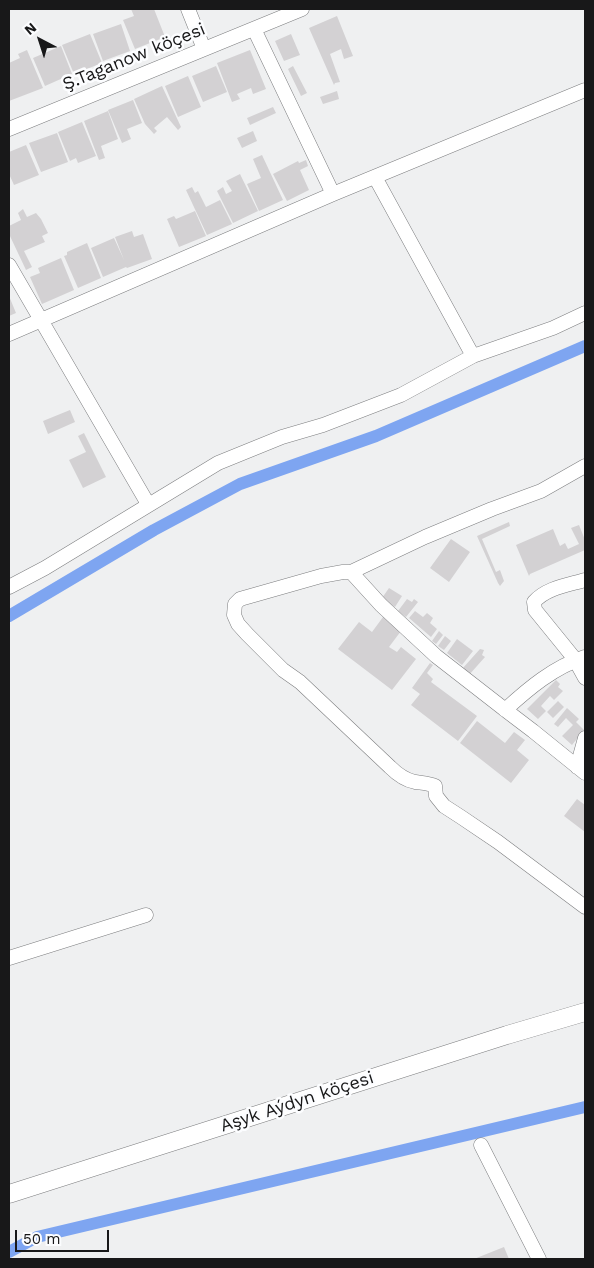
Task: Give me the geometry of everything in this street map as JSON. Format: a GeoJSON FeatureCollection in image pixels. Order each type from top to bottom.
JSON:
{"type":"FeatureCollection","features":[{"type":"Feature","properties":{"kind":"main road","name":"Aşyk Aýdyn köçesi"},"geometry":{"type":"LineString","coordinates":[[9,1194],[507,1035],[585,1012]]}},
{"type":"Feature","properties":{"kind":"street"},"geometry":{"type":"LineString","coordinates":[[188,9],[204,49]]}},
{"type":"Feature","properties":{"kind":"street","name":"Ş.Taganow köçesi"},"geometry":{"type":"LineString","coordinates":[[9,129],[302,9]]}},
{"type":"Feature","properties":{"kind":"street"},"geometry":{"type":"LineString","coordinates":[[254,29],[333,194]]}},
{"type":"Feature","properties":{"kind":"street"},"geometry":{"type":"LineString","coordinates":[[9,334],[333,194],[585,90]]}},
{"type":"Feature","properties":{"kind":"street"},"geometry":{"type":"LineString","coordinates":[[375,177],[473,356]]}},
{"type":"Feature","properties":{"kind":"street"},"geometry":{"type":"LineString","coordinates":[[9,265],[148,504]]}},
{"type":"Feature","properties":{"kind":"street"},"geometry":{"type":"LineString","coordinates":[[9,587],[45,568],[218,463],[282,437],[323,425],[401,395],[473,356],[553,328],[585,313]]}},
{"type":"Feature","properties":{"kind":"street"},"geometry":{"type":"LineString","coordinates":[[585,466],[541,491],[425,537],[351,572],[321,576],[240,599],[235,604],[234,609],[234,615],[238,624],[283,670],[300,682],[395,772],[412,782],[435,786],[436,796],[444,806],[498,842],[585,906]]}},
{"type":"Feature","properties":{"kind":"street"},"geometry":{"type":"LineString","coordinates":[[351,572],[381,605],[436,656],[533,730],[581,770]]}},
{"type":"Feature","properties":{"kind":"street"},"geometry":{"type":"LineString","coordinates":[[585,580],[545,593],[534,602],[536,610],[580,659],[585,678]]}},
{"type":"Feature","properties":{"kind":"street"},"geometry":{"type":"LineString","coordinates":[[505,710],[551,672],[580,659]]}},
{"type":"Feature","properties":{"kind":"street"},"geometry":{"type":"LineString","coordinates":[[581,770],[585,738]]}},
{"type":"Feature","properties":{"kind":"street"},"geometry":{"type":"LineString","coordinates":[[9,958],[146,915]]}},
{"type":"Feature","properties":{"kind":"street"},"geometry":{"type":"LineString","coordinates":[[481,1145],[539,1259]]}},
{"type":"Feature","properties":{"kind":"building"},"geometry":{"type":"Polygon","coordinates":[[[131,9],[154,9],[165,37],[135,49],[123,20],[134,16],[131,9]]]}},
{"type":"Feature","properties":{"kind":"building"},"geometry":{"type":"Polygon","coordinates":[[[337,16],[353,56],[344,59],[341,49],[330,54],[340,82],[334,85],[309,28],[337,16]]]}},
{"type":"Feature","properties":{"kind":"building"},"geometry":{"type":"Polygon","coordinates":[[[121,24],[130,51],[103,61],[93,34],[121,24]]]}},
{"type":"Feature","properties":{"kind":"building"},"geometry":{"type":"Polygon","coordinates":[[[90,34],[102,63],[74,74],[62,45],[90,34]]]}},
{"type":"Feature","properties":{"kind":"building"},"geometry":{"type":"Polygon","coordinates":[[[291,34],[300,55],[284,61],[275,41],[291,34]]]}},
{"type":"Feature","properties":{"kind":"building"},"geometry":{"type":"Polygon","coordinates":[[[61,46],[72,74],[45,86],[33,58],[61,46]]]}},
{"type":"Feature","properties":{"kind":"building"},"geometry":{"type":"Polygon","coordinates":[[[27,50],[43,88],[9,101],[9,63],[20,58],[18,54],[27,50]]]}},
{"type":"Feature","properties":{"kind":"building"},"geometry":{"type":"Polygon","coordinates":[[[250,50],[266,89],[253,94],[251,88],[237,94],[240,99],[232,102],[217,63],[250,50]]]}},
{"type":"Feature","properties":{"kind":"building"},"geometry":{"type":"Polygon","coordinates":[[[216,66],[227,92],[203,102],[192,76],[216,66]]]}},
{"type":"Feature","properties":{"kind":"building"},"geometry":{"type":"Polygon","coordinates":[[[293,66],[307,93],[301,96],[288,69],[293,66]]]}},
{"type":"Feature","properties":{"kind":"building"},"geometry":{"type":"Polygon","coordinates":[[[188,76],[201,107],[178,117],[165,86],[188,76]]]}},
{"type":"Feature","properties":{"kind":"building"},"geometry":{"type":"Polygon","coordinates":[[[162,86],[181,127],[178,130],[167,117],[154,128],[157,131],[154,134],[145,124],[134,99],[162,86]]]}},
{"type":"Feature","properties":{"kind":"building"},"geometry":{"type":"Polygon","coordinates":[[[337,91],[339,99],[323,104],[320,97],[337,91]]]}},
{"type":"Feature","properties":{"kind":"building"},"geometry":{"type":"Polygon","coordinates":[[[133,100],[142,123],[127,129],[131,139],[122,143],[108,110],[133,100]]]}},
{"type":"Feature","properties":{"kind":"building"},"geometry":{"type":"Polygon","coordinates":[[[273,107],[276,113],[250,125],[247,118],[273,107]]]}},
{"type":"Feature","properties":{"kind":"building"},"geometry":{"type":"Polygon","coordinates":[[[108,111],[118,139],[101,146],[105,158],[99,160],[84,121],[108,111]]]}},
{"type":"Feature","properties":{"kind":"building"},"geometry":{"type":"Polygon","coordinates":[[[82,122],[96,156],[78,163],[76,158],[70,161],[58,132],[82,122]]]}},
{"type":"Feature","properties":{"kind":"building"},"geometry":{"type":"Polygon","coordinates":[[[253,131],[257,141],[242,148],[237,138],[253,131]]]}},
{"type":"Feature","properties":{"kind":"building"},"geometry":{"type":"Polygon","coordinates":[[[57,133],[68,162],[41,172],[29,143],[57,133]]]}},
{"type":"Feature","properties":{"kind":"building"},"geometry":{"type":"Polygon","coordinates":[[[26,145],[39,175],[14,185],[9,174],[9,152],[26,145]]]}},
{"type":"Feature","properties":{"kind":"building"},"geometry":{"type":"Polygon","coordinates":[[[262,155],[283,200],[259,211],[247,184],[261,178],[253,159],[262,155]]]}},
{"type":"Feature","properties":{"kind":"building"},"geometry":{"type":"Polygon","coordinates":[[[306,160],[308,166],[300,170],[309,190],[287,201],[273,174],[298,161],[299,163],[306,160]]]}},
{"type":"Feature","properties":{"kind":"building"},"geometry":{"type":"Polygon","coordinates":[[[240,174],[258,211],[233,223],[217,191],[223,187],[226,194],[232,191],[226,181],[240,174]]]}},
{"type":"Feature","properties":{"kind":"building"},"geometry":{"type":"Polygon","coordinates":[[[192,187],[195,193],[198,191],[206,207],[220,200],[232,224],[207,235],[186,190],[192,187]]]}},
{"type":"Feature","properties":{"kind":"building"},"geometry":{"type":"Polygon","coordinates":[[[23,209],[27,217],[36,213],[48,233],[42,236],[45,242],[24,251],[32,267],[26,270],[9,234],[9,226],[21,220],[18,213],[23,209]]]}},
{"type":"Feature","properties":{"kind":"building"},"geometry":{"type":"Polygon","coordinates":[[[195,211],[206,236],[179,247],[167,219],[174,216],[176,219],[195,211]]]}},
{"type":"Feature","properties":{"kind":"building"},"geometry":{"type":"Polygon","coordinates":[[[132,231],[134,237],[143,234],[152,259],[103,277],[91,248],[114,238],[124,260],[115,237],[132,231]]]}},
{"type":"Feature","properties":{"kind":"building"},"geometry":{"type":"Polygon","coordinates":[[[87,243],[101,278],[78,288],[64,256],[67,255],[67,252],[87,243]]]}},
{"type":"Feature","properties":{"kind":"building"},"geometry":{"type":"Polygon","coordinates":[[[61,258],[74,290],[42,304],[30,277],[40,273],[38,268],[61,258]]]}},
{"type":"Feature","properties":{"kind":"building"},"geometry":{"type":"Polygon","coordinates":[[[9,296],[16,313],[9,316],[9,296]]]}},
{"type":"Feature","properties":{"kind":"building"},"geometry":{"type":"Polygon","coordinates":[[[70,410],[75,422],[48,434],[43,421],[70,410]]]}},
{"type":"Feature","properties":{"kind":"building"},"geometry":{"type":"Polygon","coordinates":[[[84,433],[106,477],[83,488],[69,460],[86,452],[78,436],[84,433]]]}},
{"type":"Feature","properties":{"kind":"building"},"geometry":{"type":"Polygon","coordinates":[[[509,522],[510,526],[482,539],[496,572],[500,570],[504,581],[500,586],[477,536],[509,522]]]}},
{"type":"Feature","properties":{"kind":"building"},"geometry":{"type":"Polygon","coordinates":[[[579,525],[585,540],[585,550],[529,576],[516,545],[553,529],[560,546],[565,543],[568,549],[579,544],[571,528],[579,525]]]}},
{"type":"Feature","properties":{"kind":"building"},"geometry":{"type":"Polygon","coordinates":[[[451,539],[470,552],[449,582],[430,568],[451,539]]]}},
{"type":"Feature","properties":{"kind":"building"},"geometry":{"type":"Polygon","coordinates":[[[389,588],[402,596],[395,607],[382,598],[389,588]]]}},
{"type":"Feature","properties":{"kind":"building"},"geometry":{"type":"Polygon","coordinates":[[[407,599],[412,602],[414,599],[418,602],[406,617],[398,611],[407,599]]]}},
{"type":"Feature","properties":{"kind":"building"},"geometry":{"type":"Polygon","coordinates":[[[415,611],[423,617],[427,613],[433,618],[430,623],[437,629],[431,637],[409,618],[415,611]]]}},
{"type":"Feature","properties":{"kind":"building"},"geometry":{"type":"Polygon","coordinates":[[[386,613],[404,627],[389,647],[397,652],[401,647],[416,659],[392,690],[338,649],[359,622],[372,632],[386,613]]]}},
{"type":"Feature","properties":{"kind":"building"},"geometry":{"type":"Polygon","coordinates":[[[439,631],[443,635],[436,644],[432,641],[439,631]]]}},
{"type":"Feature","properties":{"kind":"building"},"geometry":{"type":"Polygon","coordinates":[[[445,636],[451,641],[444,650],[438,646],[445,636]]]}},
{"type":"Feature","properties":{"kind":"building"},"geometry":{"type":"Polygon","coordinates":[[[457,639],[473,651],[462,665],[447,653],[457,639]]]}},
{"type":"Feature","properties":{"kind":"building"},"geometry":{"type":"Polygon","coordinates":[[[480,649],[484,650],[482,655],[485,657],[469,675],[462,669],[480,649]]]}},
{"type":"Feature","properties":{"kind":"building"},"geometry":{"type":"Polygon","coordinates":[[[430,663],[433,665],[427,673],[433,679],[431,682],[477,716],[458,741],[411,705],[420,694],[412,688],[430,663]]]}},
{"type":"Feature","properties":{"kind":"building"},"geometry":{"type":"Polygon","coordinates":[[[556,680],[560,684],[558,687],[563,691],[554,700],[550,696],[541,706],[546,711],[538,719],[527,709],[556,680]]]}},
{"type":"Feature","properties":{"kind":"building"},"geometry":{"type":"Polygon","coordinates":[[[558,701],[564,707],[553,718],[547,712],[558,701]]]}},
{"type":"Feature","properties":{"kind":"building"},"geometry":{"type":"Polygon","coordinates":[[[567,708],[579,719],[576,722],[584,730],[572,745],[562,736],[573,725],[566,718],[558,727],[554,724],[567,708]]]}},
{"type":"Feature","properties":{"kind":"building"},"geometry":{"type":"Polygon","coordinates":[[[477,721],[505,743],[514,732],[525,740],[517,750],[529,760],[511,783],[460,743],[477,721]]]}},
{"type":"Feature","properties":{"kind":"building"},"geometry":{"type":"Polygon","coordinates":[[[577,799],[585,805],[585,832],[564,816],[577,799]]]}},
{"type":"Feature","properties":{"kind":"building"},"geometry":{"type":"Polygon","coordinates":[[[504,1247],[509,1259],[474,1259],[504,1247]]]}},
{"type":"Feature","properties":{"kind":"waterway"},"geometry":{"type":"LineString","coordinates":[[9,616],[154,530],[240,484],[376,436],[585,346]]}},
{"type":"Feature","properties":{"kind":"waterway"},"geometry":{"type":"LineString","coordinates":[[9,1252],[37,1237],[585,1107]]}}]}
